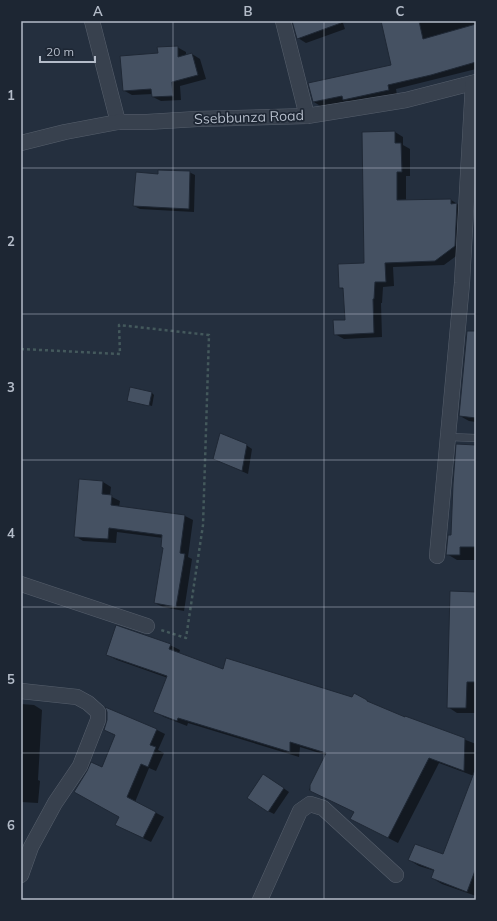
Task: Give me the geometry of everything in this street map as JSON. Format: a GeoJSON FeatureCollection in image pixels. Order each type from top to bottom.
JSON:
{"type":"FeatureCollection","features":[{"type":"Feature","properties":{"kind":"street"},"geometry":{"type":"LineString","coordinates":[[92,21],[118,122]]}},
{"type":"Feature","properties":{"kind":"street"},"geometry":{"type":"LineString","coordinates":[[284,21],[307,116]]}},
{"type":"Feature","properties":{"kind":"street"},"geometry":{"type":"LineString","coordinates":[[437,556],[462,283],[475,82]]}},
{"type":"Feature","properties":{"kind":"street","name":"Ssebbunza Road"},"geometry":{"type":"LineString","coordinates":[[21,143],[65,132],[118,122],[307,116],[406,100],[475,82]]}},
{"type":"Feature","properties":{"kind":"street"},"geometry":{"type":"LineString","coordinates":[[21,584],[147,626]]}},
{"type":"Feature","properties":{"kind":"street"},"geometry":{"type":"LineString","coordinates":[[21,692],[77,697],[88,703],[98,712],[98,720],[80,766],[55,803],[31,847],[21,875]]}},
{"type":"Feature","properties":{"kind":"street"},"geometry":{"type":"LineString","coordinates":[[260,900],[300,811],[310,804],[323,808],[396,875]]}},
{"type":"Feature","properties":{"kind":"lane"},"geometry":{"type":"LineString","coordinates":[[448,437],[476,438]]}},
{"type":"Feature","properties":{"kind":"path"},"geometry":{"type":"LineString","coordinates":[[21,349],[120,354],[118,325],[209,335],[203,525],[186,638],[147,626]]}},
{"type":"Feature","properties":{"kind":"building"},"geometry":{"type":"Polygon","coordinates":[[[292,21],[341,21],[341,23],[297,39],[292,21]]]}},
{"type":"Feature","properties":{"kind":"building"},"geometry":{"type":"Polygon","coordinates":[[[381,21],[419,21],[423,39],[476,24],[476,62],[388,85],[389,90],[343,100],[342,96],[313,102],[308,83],[391,65],[381,21]]]}},
{"type":"Feature","properties":{"kind":"building"},"geometry":{"type":"Polygon","coordinates":[[[178,46],[178,57],[192,53],[198,75],[172,82],[173,96],[152,97],[151,89],[123,91],[120,56],[158,53],[157,47],[178,46]]]}},
{"type":"Feature","properties":{"kind":"building"},"geometry":{"type":"Polygon","coordinates":[[[395,131],[395,143],[401,143],[402,172],[397,172],[397,200],[451,199],[451,204],[457,203],[455,246],[435,261],[385,263],[386,282],[375,282],[373,299],[374,333],[334,335],[333,320],[345,320],[343,288],[339,288],[338,264],[364,263],[362,132],[395,131]]]}},
{"type":"Feature","properties":{"kind":"building"},"geometry":{"type":"Polygon","coordinates":[[[158,170],[190,171],[189,209],[133,206],[136,172],[158,174],[158,170]]]}},
{"type":"Feature","properties":{"kind":"building"},"geometry":{"type":"Polygon","coordinates":[[[467,331],[476,331],[476,418],[459,416],[467,331]]]}},
{"type":"Feature","properties":{"kind":"building"},"geometry":{"type":"Polygon","coordinates":[[[130,387],[152,392],[149,406],[127,401],[130,387]]]}},
{"type":"Feature","properties":{"kind":"building"},"geometry":{"type":"Polygon","coordinates":[[[220,433],[247,444],[242,471],[213,459],[220,433]]]}},
{"type":"Feature","properties":{"kind":"building"},"geometry":{"type":"Polygon","coordinates":[[[456,444],[476,445],[476,547],[460,547],[460,555],[446,555],[448,535],[451,535],[456,444]]]}},
{"type":"Feature","properties":{"kind":"building"},"geometry":{"type":"Polygon","coordinates":[[[79,479],[103,481],[102,494],[112,495],[111,505],[185,515],[180,553],[185,554],[176,607],[154,603],[163,548],[161,547],[162,535],[109,528],[108,539],[74,537],[79,479]]]}},
{"type":"Feature","properties":{"kind":"building"},"geometry":{"type":"Polygon","coordinates":[[[450,591],[476,592],[476,682],[467,682],[466,708],[447,708],[450,591]]]}},
{"type":"Feature","properties":{"kind":"building"},"geometry":{"type":"Polygon","coordinates":[[[116,625],[171,644],[169,649],[223,669],[226,658],[352,697],[354,693],[367,701],[405,717],[465,738],[464,771],[429,758],[388,838],[350,819],[354,812],[310,791],[310,785],[326,753],[290,742],[290,752],[178,718],[177,721],[153,712],[167,676],[106,655],[116,625]]]}},
{"type":"Feature","properties":{"kind":"building"},"geometry":{"type":"Polygon","coordinates":[[[105,707],[157,729],[150,745],[156,747],[148,767],[141,764],[127,797],[156,812],[143,838],[115,825],[119,817],[74,792],[91,762],[102,767],[115,735],[104,730],[107,720],[107,712],[105,707]]]}},
{"type":"Feature","properties":{"kind":"building"},"geometry":{"type":"Polygon","coordinates":[[[475,770],[476,868],[467,892],[431,878],[434,870],[408,860],[415,844],[443,854],[475,770]]]}},
{"type":"Feature","properties":{"kind":"building"},"geometry":{"type":"Polygon","coordinates":[[[263,774],[284,788],[268,812],[247,798],[263,774]]]}}]}
